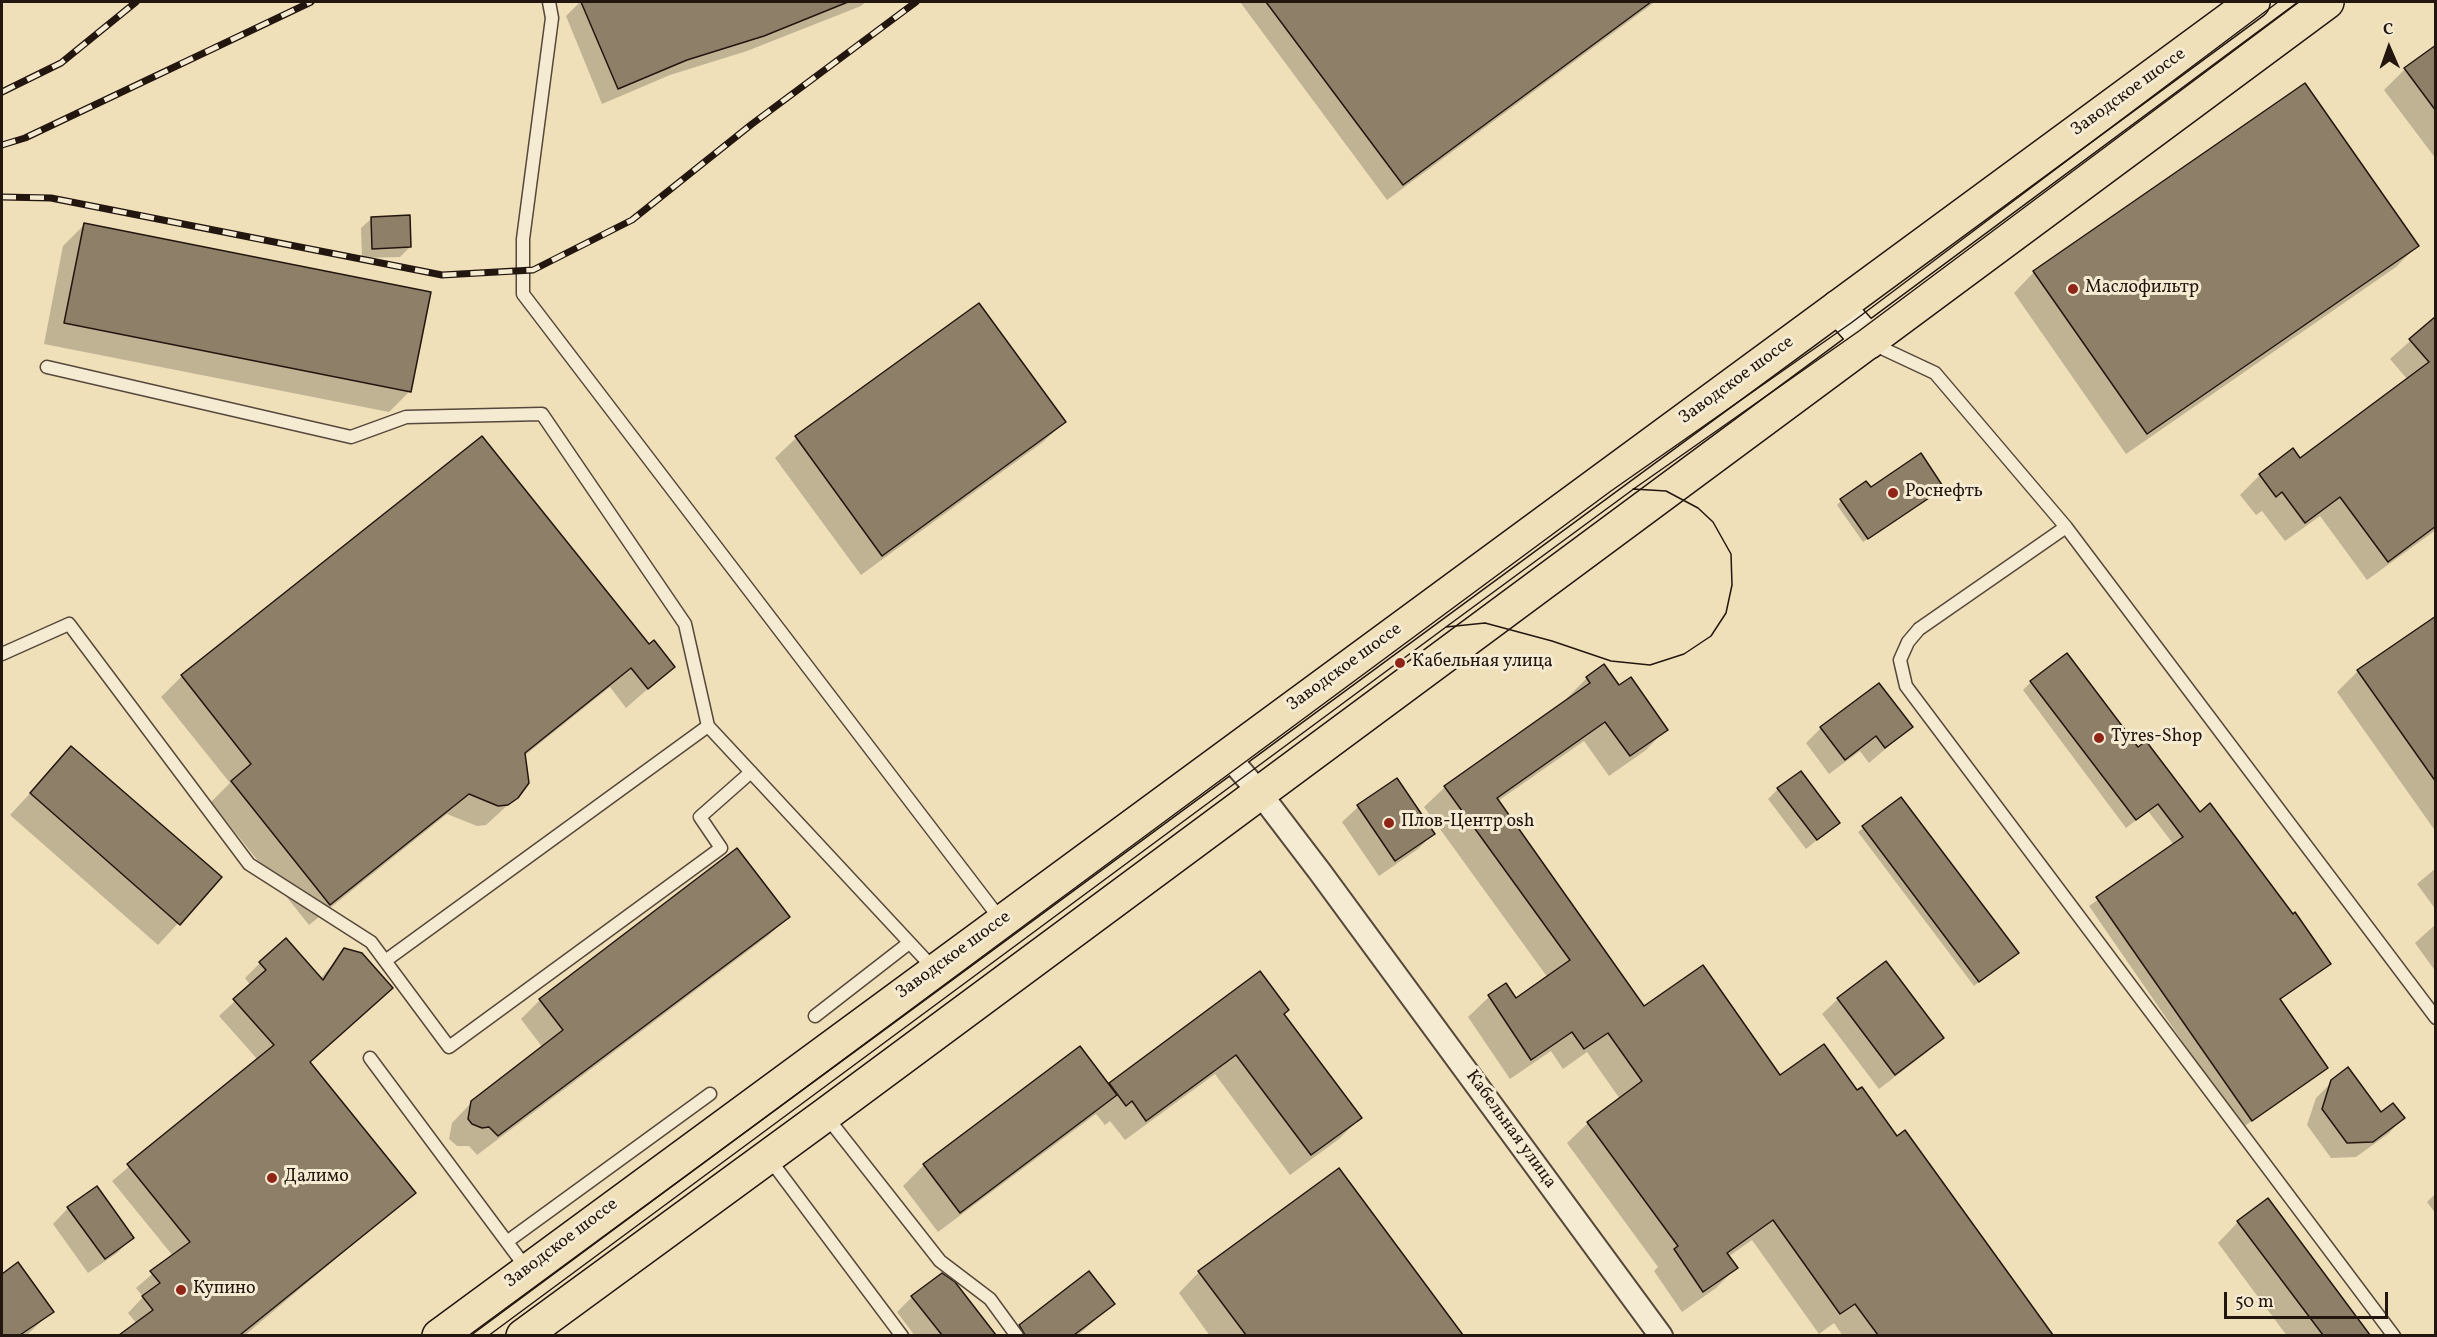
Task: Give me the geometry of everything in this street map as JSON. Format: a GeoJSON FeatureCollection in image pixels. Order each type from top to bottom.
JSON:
{"type":"FeatureCollection","features":[{"type":"Feature","properties":{"kind":"main road","name":"Заводское шоссе"},"geometry":{"type":"LineString","coordinates":[[439,1335],[2253,2]]}},
{"type":"Feature","properties":{"kind":"main road"},"geometry":{"type":"LineString","coordinates":[[523,1335],[825,1115],[2327,2]]}},
{"type":"Feature","properties":{"kind":"main road"},"geometry":{"type":"LineString","coordinates":[[1838,307],[1869,342]]}},
{"type":"Feature","properties":{"kind":"street","name":"Кабельная улица"},"geometry":{"type":"LineString","coordinates":[[1227,754],[1259,792],[1660,1335]]}},
{"type":"Feature","properties":{"kind":"lane"},"geometry":{"type":"LineString","coordinates":[[549,2],[552,18],[524,239],[524,294],[1001,921]]}},
{"type":"Feature","properties":{"kind":"lane"},"geometry":{"type":"LineString","coordinates":[[1869,342],[1935,373],[2066,527],[2436,1018]]}},
{"type":"Feature","properties":{"kind":"lane"},"geometry":{"type":"LineString","coordinates":[[47,368],[351,437],[406,417],[542,414],[685,624],[708,726],[935,970]]}},
{"type":"Feature","properties":{"kind":"lane"},"geometry":{"type":"LineString","coordinates":[[2066,527],[1919,629],[1908,642],[1900,660],[1906,686],[2394,1335]]}},
{"type":"Feature","properties":{"kind":"lane"},"geometry":{"type":"LineString","coordinates":[[2,654],[69,624],[249,864],[370,942],[450,1047],[721,848],[700,817],[751,772]]}},
{"type":"Feature","properties":{"kind":"lane"},"geometry":{"type":"LineString","coordinates":[[385,961],[708,726]]}},
{"type":"Feature","properties":{"kind":"lane"},"geometry":{"type":"LineString","coordinates":[[815,1016],[909,943]]}},
{"type":"Feature","properties":{"kind":"lane"},"geometry":{"type":"LineString","coordinates":[[370,1058],[528,1270]]}},
{"type":"Feature","properties":{"kind":"lane"},"geometry":{"type":"LineString","coordinates":[[508,1241],[710,1094]]}},
{"type":"Feature","properties":{"kind":"lane"},"geometry":{"type":"LineString","coordinates":[[825,1115],[940,1261],[990,1299],[1017,1335]]}},
{"type":"Feature","properties":{"kind":"lane"},"geometry":{"type":"LineString","coordinates":[[767,1156],[902,1335]]}},
{"type":"Feature","properties":{"kind":"building"},"geometry":{"type":"Polygon","coordinates":[[[581,2],[848,2],[764,36],[687,60],[618,89],[581,2]]]}},
{"type":"Feature","properties":{"kind":"building"},"geometry":{"type":"Polygon","coordinates":[[[1266,2],[1651,2],[1403,185],[1266,2]]]}},
{"type":"Feature","properties":{"kind":"building"},"geometry":{"type":"Polygon","coordinates":[[[2436,45],[2436,111],[2404,68],[2436,45]]]}},
{"type":"Feature","properties":{"kind":"building"},"geometry":{"type":"Polygon","coordinates":[[[2305,83],[2419,246],[2147,434],[2033,271],[2305,83]]]}},
{"type":"Feature","properties":{"kind":"building"},"geometry":{"type":"Polygon","coordinates":[[[410,215],[411,247],[372,249],[371,217],[410,215]]]}},
{"type":"Feature","properties":{"kind":"building"},"geometry":{"type":"Polygon","coordinates":[[[84,223],[431,292],[411,392],[64,323],[84,223]]]}},
{"type":"Feature","properties":{"kind":"building"},"geometry":{"type":"Polygon","coordinates":[[[979,303],[1066,422],[882,556],[795,436],[979,303]]]}},
{"type":"Feature","properties":{"kind":"building"},"geometry":{"type":"Polygon","coordinates":[[[2436,316],[2436,526],[2388,562],[2340,497],[2305,523],[2282,492],[2276,497],[2259,474],[2293,448],[2300,458],[2429,362],[2409,339],[2436,316]]]}},
{"type":"Feature","properties":{"kind":"building"},"geometry":{"type":"Polygon","coordinates":[[[482,436],[649,644],[654,640],[675,667],[648,689],[631,668],[525,753],[529,783],[518,798],[508,805],[498,806],[469,794],[330,905],[231,781],[251,764],[181,675],[482,436]]]}},
{"type":"Feature","properties":{"kind":"building","name":"Роснефть"},"geometry":{"type":"Polygon","coordinates":[[[1921,453],[1944,488],[1868,539],[1840,499],[1866,481],[1871,487],[1921,453]]]}},
{"type":"Feature","properties":{"kind":"building"},"geometry":{"type":"Polygon","coordinates":[[[2436,616],[2436,782],[2357,670],[2436,616]]]}},
{"type":"Feature","properties":{"kind":"building"},"geometry":{"type":"Polygon","coordinates":[[[2067,653],[2138,747],[2146,741],[2200,812],[2210,803],[2293,914],[2295,912],[2331,964],[2280,999],[2328,1068],[2252,1121],[2096,897],[2183,837],[2158,804],[2136,820],[2030,681],[2067,653]]]}},
{"type":"Feature","properties":{"kind":"building"},"geometry":{"type":"Polygon","coordinates":[[[1604,664],[1619,685],[1631,677],[1668,730],[1630,756],[1605,722],[1497,798],[1644,1006],[1703,965],[1780,1075],[1824,1044],[1857,1090],[1862,1087],[1897,1136],[1905,1130],[2053,1335],[1878,1335],[1855,1304],[1840,1314],[1773,1220],[1727,1253],[1738,1268],[1703,1292],[1674,1249],[1678,1246],[1587,1122],[1642,1081],[1608,1033],[1584,1049],[1572,1032],[1531,1060],[1488,995],[1506,983],[1516,998],[1570,960],[1444,786],[1590,683],[1586,677],[1604,664]]]}},
{"type":"Feature","properties":{"kind":"building"},"geometry":{"type":"Polygon","coordinates":[[[1879,683],[1913,727],[1885,748],[1876,736],[1845,760],[1820,727],[1879,683]]]}},
{"type":"Feature","properties":{"kind":"building"},"geometry":{"type":"Polygon","coordinates":[[[71,746],[222,877],[180,925],[30,793],[71,746]]]}},
{"type":"Feature","properties":{"kind":"building"},"geometry":{"type":"Polygon","coordinates":[[[1801,771],[1840,823],[1817,840],[1777,788],[1801,771]]]}},
{"type":"Feature","properties":{"kind":"building"},"geometry":{"type":"Polygon","coordinates":[[[1397,778],[1435,834],[1395,861],[1357,805],[1397,778]]]}},
{"type":"Feature","properties":{"kind":"building"},"geometry":{"type":"Polygon","coordinates":[[[1901,797],[2019,953],[1979,982],[1862,826],[1901,797]]]}},
{"type":"Feature","properties":{"kind":"building"},"geometry":{"type":"Polygon","coordinates":[[[737,848],[790,917],[498,1136],[489,1127],[482,1128],[472,1124],[468,1119],[471,1101],[563,1030],[539,999],[737,848]]]}},
{"type":"Feature","properties":{"kind":"building","name":"Далимо"},"geometry":{"type":"Polygon","coordinates":[[[286,938],[323,980],[344,948],[362,953],[393,988],[310,1062],[416,1193],[240,1335],[119,1335],[153,1310],[142,1296],[160,1283],[150,1271],[190,1242],[127,1164],[274,1045],[233,999],[266,970],[259,962],[286,938]]]}},
{"type":"Feature","properties":{"kind":"building"},"geometry":{"type":"Polygon","coordinates":[[[1886,961],[1944,1038],[1895,1075],[1837,998],[1886,961]]]}},
{"type":"Feature","properties":{"kind":"building"},"geometry":{"type":"Polygon","coordinates":[[[1260,971],[1289,1010],[1284,1014],[1362,1118],[1311,1155],[1236,1055],[1146,1121],[1132,1101],[1126,1106],[1109,1083],[1260,971]]]}},
{"type":"Feature","properties":{"kind":"building"},"geometry":{"type":"Polygon","coordinates":[[[1080,1046],[1117,1095],[960,1213],[923,1164],[1080,1046]]]}},
{"type":"Feature","properties":{"kind":"building"},"geometry":{"type":"Polygon","coordinates":[[[2348,1067],[2381,1112],[2393,1103],[2405,1118],[2373,1142],[2347,1143],[2322,1109],[2331,1080],[2348,1067]]]}},
{"type":"Feature","properties":{"kind":"building"},"geometry":{"type":"Polygon","coordinates":[[[1339,1168],[1463,1335],[1246,1335],[1198,1271],[1339,1168]]]}},
{"type":"Feature","properties":{"kind":"building"},"geometry":{"type":"Polygon","coordinates":[[[97,1186],[134,1238],[105,1259],[67,1207],[97,1186]]]}},
{"type":"Feature","properties":{"kind":"building"},"geometry":{"type":"Polygon","coordinates":[[[2268,1198],[2370,1335],[2323,1335],[2237,1221],[2268,1198]]]}},
{"type":"Feature","properties":{"kind":"building"},"geometry":{"type":"Polygon","coordinates":[[[18,1262],[54,1312],[20,1335],[2,1335],[2,1274],[18,1262]]]}},
{"type":"Feature","properties":{"kind":"building"},"geometry":{"type":"Polygon","coordinates":[[[1089,1271],[1115,1304],[1074,1335],[1025,1335],[1019,1325],[1089,1271]]]}},
{"type":"Feature","properties":{"kind":"building"},"geometry":{"type":"Polygon","coordinates":[[[942,1273],[955,1282],[996,1335],[942,1335],[911,1296],[942,1273]]]}},
{"type":"Feature","properties":{"kind":"tram line"},"geometry":{"type":"LineString","coordinates":[[470,1336],[1611,491],[1851,323],[2278,2]]}},
{"type":"Feature","properties":{"kind":"tram line"},"geometry":{"type":"LineString","coordinates":[[488,1336],[1635,488],[1859,331],[2299,2]]}},
{"type":"Feature","properties":{"kind":"tram line"},"geometry":{"type":"LineString","coordinates":[[1446,627],[1485,623],[1552,641],[1611,661],[1650,665],[1684,654],[1711,636],[1726,613],[1732,585],[1731,554],[1713,522],[1698,508],[1666,491],[1633,489]]}},
{"type":"Feature","properties":{"kind":"railway"},"geometry":{"type":"LineString","coordinates":[[2,92],[61,63],[136,2]]}},
{"type":"Feature","properties":{"kind":"railway"},"geometry":{"type":"LineString","coordinates":[[2,145],[25,138],[311,2]]}},
{"type":"Feature","properties":{"kind":"railway"},"geometry":{"type":"LineString","coordinates":[[2,197],[51,198],[442,275],[533,270],[632,220],[752,124],[916,2]]}},
{"type":"Feature","properties":{"kind":"place","name":"Маслофильтр"},"geometry":{"type":"Point","coordinates":[2073,289]}},
{"type":"Feature","properties":{"kind":"place","name":"Роснефть"},"geometry":{"type":"Point","coordinates":[1893,493]}},
{"type":"Feature","properties":{"kind":"place","name":"Кабельная улица"},"geometry":{"type":"Point","coordinates":[1400,663]}},
{"type":"Feature","properties":{"kind":"place","name":"Tyres-Shop"},"geometry":{"type":"Point","coordinates":[2099,738]}},
{"type":"Feature","properties":{"kind":"place","name":"Плов-Центр osh"},"geometry":{"type":"Point","coordinates":[1389,823]}},
{"type":"Feature","properties":{"kind":"place","name":"Далимо"},"geometry":{"type":"Point","coordinates":[272,1178]}},
{"type":"Feature","properties":{"kind":"place","name":"Купино"},"geometry":{"type":"Point","coordinates":[181,1290]}}]}
